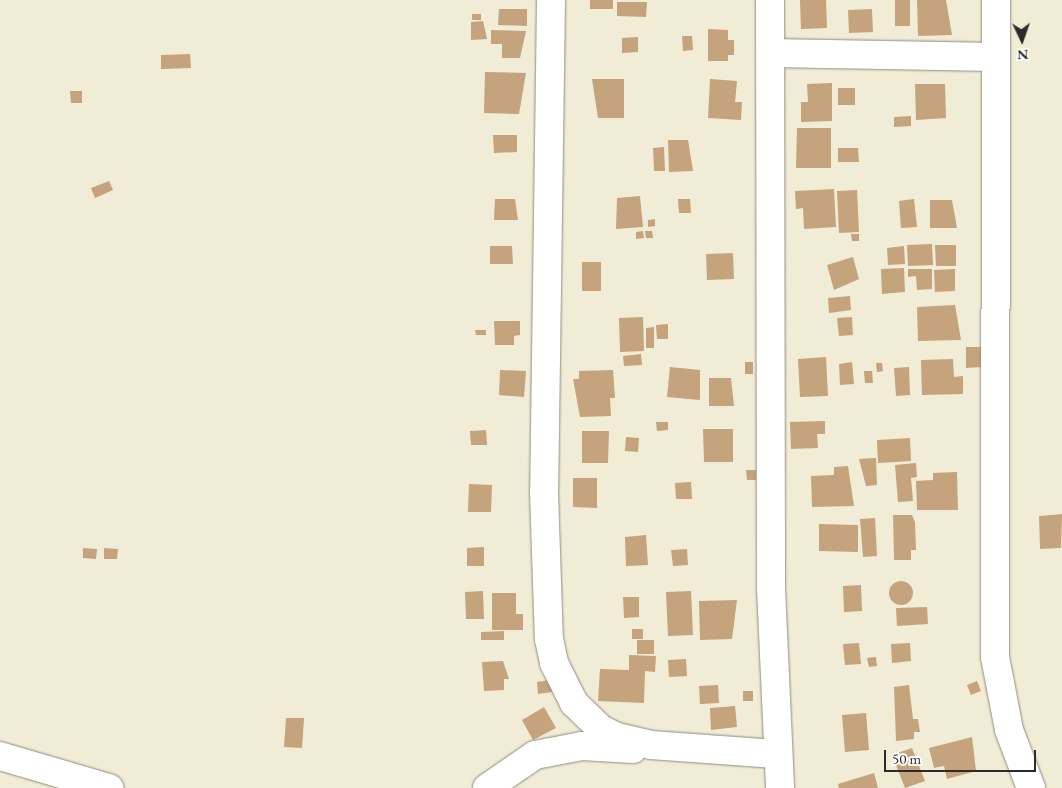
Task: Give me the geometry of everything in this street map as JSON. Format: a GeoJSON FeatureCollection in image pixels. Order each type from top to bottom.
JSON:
{"type":"FeatureCollection","features":[{"type":"Feature","properties":{"kind":"street"},"geometry":{"type":"LineString","coordinates":[[551,0],[544,492],[549,639],[564,686],[588,718],[617,737],[651,745],[776,754]]}},
{"type":"Feature","properties":{"kind":"street"},"geometry":{"type":"LineString","coordinates":[[770,0],[771,588],[776,754],[780,788]]}},
{"type":"Feature","properties":{"kind":"street"},"geometry":{"type":"LineString","coordinates":[[996,0],[995,657],[1009,730],[1031,788]]}},
{"type":"Feature","properties":{"kind":"street"},"geometry":{"type":"LineString","coordinates":[[771,53],[996,57]]}},
{"type":"Feature","properties":{"kind":"street"},"geometry":{"type":"LineString","coordinates":[[487,788],[535,755],[582,746],[630,750],[651,745]]}},
{"type":"Feature","properties":{"kind":"street"},"geometry":{"type":"LineString","coordinates":[[0,756],[109,788]]}},
{"type":"Feature","properties":{"kind":"building"},"geometry":{"type":"Polygon","coordinates":[[[590,0],[613,0],[613,9],[590,9],[590,0]]]}},
{"type":"Feature","properties":{"kind":"building"},"geometry":{"type":"Polygon","coordinates":[[[800,0],[826,0],[827,28],[801,29],[800,0]]]}},
{"type":"Feature","properties":{"kind":"building"},"geometry":{"type":"Polygon","coordinates":[[[895,0],[910,0],[910,26],[895,26],[895,0]]]}},
{"type":"Feature","properties":{"kind":"building"},"geometry":{"type":"Polygon","coordinates":[[[917,0],[946,0],[952,35],[918,36],[917,0]]]}},
{"type":"Feature","properties":{"kind":"building"},"geometry":{"type":"Polygon","coordinates":[[[617,2],[647,2],[646,17],[617,16],[617,2]]]}},
{"type":"Feature","properties":{"kind":"building"},"geometry":{"type":"Polygon","coordinates":[[[499,9],[527,9],[527,26],[498,25],[499,9]]]}},
{"type":"Feature","properties":{"kind":"building"},"geometry":{"type":"Polygon","coordinates":[[[872,9],[873,32],[849,33],[848,10],[872,9]]]}},
{"type":"Feature","properties":{"kind":"building"},"geometry":{"type":"Polygon","coordinates":[[[472,14],[481,14],[481,20],[472,20],[472,14]]]}},
{"type":"Feature","properties":{"kind":"building"},"geometry":{"type":"Polygon","coordinates":[[[483,21],[487,39],[471,40],[471,22],[483,21]]]}},
{"type":"Feature","properties":{"kind":"building"},"geometry":{"type":"Polygon","coordinates":[[[708,29],[728,30],[728,40],[734,40],[734,55],[728,55],[728,61],[708,61],[708,29]]]}},
{"type":"Feature","properties":{"kind":"building"},"geometry":{"type":"Polygon","coordinates":[[[491,30],[526,31],[520,58],[502,58],[502,44],[491,44],[491,30]]]}},
{"type":"Feature","properties":{"kind":"building"},"geometry":{"type":"Polygon","coordinates":[[[682,36],[692,36],[693,50],[683,51],[682,36]]]}},
{"type":"Feature","properties":{"kind":"building"},"geometry":{"type":"Polygon","coordinates":[[[638,37],[638,52],[622,53],[622,38],[638,37]]]}},
{"type":"Feature","properties":{"kind":"building"},"geometry":{"type":"Polygon","coordinates":[[[190,54],[191,68],[161,69],[161,55],[190,54]]]}},
{"type":"Feature","properties":{"kind":"building"},"geometry":{"type":"Polygon","coordinates":[[[485,72],[526,73],[519,114],[484,113],[485,72]]]}},
{"type":"Feature","properties":{"kind":"building"},"geometry":{"type":"Polygon","coordinates":[[[592,79],[624,79],[624,118],[598,118],[592,79]]]}},
{"type":"Feature","properties":{"kind":"building"},"geometry":{"type":"Polygon","coordinates":[[[710,79],[737,81],[735,102],[742,102],[741,120],[708,118],[710,79]]]}},
{"type":"Feature","properties":{"kind":"building"},"geometry":{"type":"Polygon","coordinates":[[[832,83],[832,121],[801,122],[801,102],[808,102],[807,84],[832,83]]]}},
{"type":"Feature","properties":{"kind":"building"},"geometry":{"type":"Polygon","coordinates":[[[915,84],[945,84],[946,118],[916,120],[915,84]]]}},
{"type":"Feature","properties":{"kind":"building"},"geometry":{"type":"Polygon","coordinates":[[[838,88],[855,88],[855,105],[838,105],[838,88]]]}},
{"type":"Feature","properties":{"kind":"building"},"geometry":{"type":"Polygon","coordinates":[[[70,91],[82,91],[82,103],[71,103],[70,91]]]}},
{"type":"Feature","properties":{"kind":"building"},"geometry":{"type":"Polygon","coordinates":[[[911,116],[911,126],[894,127],[894,117],[911,116]]]}},
{"type":"Feature","properties":{"kind":"building"},"geometry":{"type":"Polygon","coordinates":[[[797,128],[831,128],[831,168],[796,168],[797,128]]]}},
{"type":"Feature","properties":{"kind":"building"},"geometry":{"type":"Polygon","coordinates":[[[493,135],[517,135],[517,152],[494,153],[493,135]]]}},
{"type":"Feature","properties":{"kind":"building"},"geometry":{"type":"Polygon","coordinates":[[[668,140],[688,140],[693,171],[669,172],[668,140]]]}},
{"type":"Feature","properties":{"kind":"building"},"geometry":{"type":"Polygon","coordinates":[[[664,147],[665,171],[654,171],[653,148],[664,147]]]}},
{"type":"Feature","properties":{"kind":"building"},"geometry":{"type":"Polygon","coordinates":[[[838,148],[858,148],[859,162],[838,162],[838,148]]]}},
{"type":"Feature","properties":{"kind":"building"},"geometry":{"type":"Polygon","coordinates":[[[109,181],[113,190],[95,198],[91,188],[109,181]]]}},
{"type":"Feature","properties":{"kind":"building"},"geometry":{"type":"Polygon","coordinates":[[[834,189],[836,227],[804,229],[803,208],[796,209],[795,191],[834,189]]]}},
{"type":"Feature","properties":{"kind":"building"},"geometry":{"type":"Polygon","coordinates":[[[857,190],[859,232],[839,233],[837,191],[857,190]]]}},
{"type":"Feature","properties":{"kind":"building"},"geometry":{"type":"Polygon","coordinates":[[[640,196],[643,227],[616,229],[617,198],[640,196]]]}},
{"type":"Feature","properties":{"kind":"building"},"geometry":{"type":"Polygon","coordinates":[[[495,199],[515,199],[518,220],[494,220],[495,199]]]}},
{"type":"Feature","properties":{"kind":"building"},"geometry":{"type":"Polygon","coordinates":[[[678,199],[690,199],[691,213],[679,213],[678,199]]]}},
{"type":"Feature","properties":{"kind":"building"},"geometry":{"type":"Polygon","coordinates":[[[914,199],[917,227],[901,228],[899,201],[914,199]]]}},
{"type":"Feature","properties":{"kind":"building"},"geometry":{"type":"Polygon","coordinates":[[[930,200],[952,200],[957,228],[930,228],[930,200]]]}},
{"type":"Feature","properties":{"kind":"building"},"geometry":{"type":"Polygon","coordinates":[[[655,219],[655,226],[648,227],[648,220],[655,219]]]}},
{"type":"Feature","properties":{"kind":"building"},"geometry":{"type":"Polygon","coordinates":[[[643,231],[644,238],[636,239],[636,232],[643,231]]]}},
{"type":"Feature","properties":{"kind":"building"},"geometry":{"type":"Polygon","coordinates":[[[645,231],[652,231],[653,238],[646,238],[645,231]]]}},
{"type":"Feature","properties":{"kind":"building"},"geometry":{"type":"Polygon","coordinates":[[[851,234],[859,234],[859,241],[852,241],[851,234]]]}},
{"type":"Feature","properties":{"kind":"building"},"geometry":{"type":"Polygon","coordinates":[[[932,244],[933,265],[908,266],[907,245],[932,244]]]}},
{"type":"Feature","properties":{"kind":"building"},"geometry":{"type":"Polygon","coordinates":[[[935,245],[956,245],[956,266],[936,266],[935,245]]]}},
{"type":"Feature","properties":{"kind":"building"},"geometry":{"type":"Polygon","coordinates":[[[490,246],[512,246],[513,264],[490,264],[490,246]]]}},
{"type":"Feature","properties":{"kind":"building"},"geometry":{"type":"Polygon","coordinates":[[[904,246],[905,264],[888,265],[887,248],[904,246]]]}},
{"type":"Feature","properties":{"kind":"building"},"geometry":{"type":"Polygon","coordinates":[[[733,253],[734,279],[707,280],[706,254],[733,253]]]}},
{"type":"Feature","properties":{"kind":"building"},"geometry":{"type":"Polygon","coordinates":[[[853,257],[859,279],[834,290],[827,265],[853,257]]]}},
{"type":"Feature","properties":{"kind":"building"},"geometry":{"type":"Polygon","coordinates":[[[582,262],[601,262],[601,291],[582,291],[582,262]]]}},
{"type":"Feature","properties":{"kind":"building"},"geometry":{"type":"Polygon","coordinates":[[[904,268],[905,292],[882,294],[881,269],[904,268]]]}},
{"type":"Feature","properties":{"kind":"building"},"geometry":{"type":"Polygon","coordinates":[[[908,269],[932,269],[932,289],[917,290],[916,276],[908,277],[908,269]]]}},
{"type":"Feature","properties":{"kind":"building"},"geometry":{"type":"Polygon","coordinates":[[[955,269],[955,291],[935,292],[934,270],[955,269]]]}},
{"type":"Feature","properties":{"kind":"building"},"geometry":{"type":"Polygon","coordinates":[[[850,296],[851,310],[829,313],[828,298],[850,296]]]}},
{"type":"Feature","properties":{"kind":"building"},"geometry":{"type":"Polygon","coordinates":[[[955,305],[961,340],[918,341],[917,307],[955,305]]]}},
{"type":"Feature","properties":{"kind":"building"},"geometry":{"type":"Polygon","coordinates":[[[643,317],[644,351],[620,352],[619,318],[643,317]]]}},
{"type":"Feature","properties":{"kind":"building"},"geometry":{"type":"Polygon","coordinates":[[[852,317],[853,335],[839,336],[837,318],[852,317]]]}},
{"type":"Feature","properties":{"kind":"building"},"geometry":{"type":"Polygon","coordinates":[[[494,321],[520,321],[520,335],[514,336],[514,345],[495,345],[494,321]]]}},
{"type":"Feature","properties":{"kind":"building"},"geometry":{"type":"Polygon","coordinates":[[[668,324],[668,339],[657,339],[656,325],[668,324]]]}},
{"type":"Feature","properties":{"kind":"building"},"geometry":{"type":"Polygon","coordinates":[[[654,327],[654,348],[646,348],[646,328],[654,327]]]}},
{"type":"Feature","properties":{"kind":"building"},"geometry":{"type":"Polygon","coordinates":[[[475,330],[486,330],[486,335],[476,335],[475,330]]]}},
{"type":"Feature","properties":{"kind":"building"},"geometry":{"type":"Polygon","coordinates":[[[966,347],[982,347],[982,367],[966,368],[966,347]]]}},
{"type":"Feature","properties":{"kind":"building"},"geometry":{"type":"Polygon","coordinates":[[[641,354],[642,365],[624,366],[623,356],[641,354]]]}},
{"type":"Feature","properties":{"kind":"building"},"geometry":{"type":"Polygon","coordinates":[[[826,357],[828,396],[800,397],[798,359],[826,357]]]}},
{"type":"Feature","properties":{"kind":"building"},"geometry":{"type":"Polygon","coordinates":[[[953,359],[954,377],[963,376],[963,394],[922,395],[921,360],[953,359]]]}},
{"type":"Feature","properties":{"kind":"building"},"geometry":{"type":"Polygon","coordinates":[[[745,362],[753,362],[753,374],[745,374],[745,362]]]}},
{"type":"Feature","properties":{"kind":"building"},"geometry":{"type":"Polygon","coordinates":[[[852,362],[854,384],[840,385],[839,364],[852,362]]]}},
{"type":"Feature","properties":{"kind":"building"},"geometry":{"type":"Polygon","coordinates":[[[876,363],[882,363],[883,371],[877,372],[876,363]]]}},
{"type":"Feature","properties":{"kind":"building"},"geometry":{"type":"Polygon","coordinates":[[[670,367],[700,370],[700,400],[667,397],[670,367]]]}},
{"type":"Feature","properties":{"kind":"building"},"geometry":{"type":"Polygon","coordinates":[[[909,367],[910,395],[896,396],[894,368],[909,367]]]}},
{"type":"Feature","properties":{"kind":"building"},"geometry":{"type":"Polygon","coordinates":[[[500,370],[526,371],[524,397],[499,395],[500,370]]]}},
{"type":"Feature","properties":{"kind":"building"},"geometry":{"type":"Polygon","coordinates":[[[613,370],[615,398],[610,398],[611,416],[580,417],[573,379],[579,379],[579,371],[613,370]]]}},
{"type":"Feature","properties":{"kind":"building"},"geometry":{"type":"Polygon","coordinates":[[[864,371],[872,371],[873,383],[865,383],[864,371]]]}},
{"type":"Feature","properties":{"kind":"building"},"geometry":{"type":"Polygon","coordinates":[[[709,378],[731,378],[734,406],[709,406],[709,378]]]}},
{"type":"Feature","properties":{"kind":"building"},"geometry":{"type":"Polygon","coordinates":[[[825,421],[825,434],[817,434],[818,448],[791,449],[790,422],[825,421]]]}},
{"type":"Feature","properties":{"kind":"building"},"geometry":{"type":"Polygon","coordinates":[[[656,422],[668,422],[668,430],[657,431],[656,422]]]}},
{"type":"Feature","properties":{"kind":"building"},"geometry":{"type":"Polygon","coordinates":[[[703,429],[733,429],[733,462],[704,462],[703,429]]]}},
{"type":"Feature","properties":{"kind":"building"},"geometry":{"type":"Polygon","coordinates":[[[486,430],[487,445],[471,445],[470,431],[486,430]]]}},
{"type":"Feature","properties":{"kind":"building"},"geometry":{"type":"Polygon","coordinates":[[[582,431],[609,431],[608,463],[582,463],[582,431]]]}},
{"type":"Feature","properties":{"kind":"building"},"geometry":{"type":"Polygon","coordinates":[[[626,437],[639,438],[638,452],[625,451],[626,437]]]}},
{"type":"Feature","properties":{"kind":"building"},"geometry":{"type":"Polygon","coordinates":[[[910,438],[911,461],[878,463],[877,440],[910,438]]]}},
{"type":"Feature","properties":{"kind":"building"},"geometry":{"type":"Polygon","coordinates":[[[876,458],[877,485],[866,486],[859,459],[876,458]]]}},
{"type":"Feature","properties":{"kind":"building"},"geometry":{"type":"Polygon","coordinates":[[[916,463],[917,477],[911,478],[913,501],[898,502],[895,465],[916,463]]]}},
{"type":"Feature","properties":{"kind":"building"},"geometry":{"type":"Polygon","coordinates":[[[848,466],[854,506],[812,507],[811,476],[834,475],[834,467],[848,466]]]}},
{"type":"Feature","properties":{"kind":"building"},"geometry":{"type":"Polygon","coordinates":[[[746,470],[756,470],[756,480],[747,480],[746,470]]]}},
{"type":"Feature","properties":{"kind":"building"},"geometry":{"type":"Polygon","coordinates":[[[957,472],[958,510],[917,510],[916,481],[933,480],[933,473],[957,472]]]}},
{"type":"Feature","properties":{"kind":"building"},"geometry":{"type":"Polygon","coordinates":[[[573,478],[597,478],[597,508],[573,507],[573,478]]]}},
{"type":"Feature","properties":{"kind":"building"},"geometry":{"type":"Polygon","coordinates":[[[691,482],[692,499],[676,499],[675,483],[691,482]]]}},
{"type":"Feature","properties":{"kind":"building"},"geometry":{"type":"Polygon","coordinates":[[[469,484],[492,485],[491,512],[468,512],[469,484]]]}},
{"type":"Feature","properties":{"kind":"building"},"geometry":{"type":"Polygon","coordinates":[[[1062,514],[1061,548],[1040,549],[1039,516],[1062,514]]]}},
{"type":"Feature","properties":{"kind":"building"},"geometry":{"type":"Polygon","coordinates":[[[893,515],[912,515],[915,522],[916,550],[911,550],[911,560],[894,560],[893,515]]]}},
{"type":"Feature","properties":{"kind":"building"},"geometry":{"type":"Polygon","coordinates":[[[875,518],[877,556],[863,557],[860,519],[875,518]]]}},
{"type":"Feature","properties":{"kind":"building"},"geometry":{"type":"Polygon","coordinates":[[[819,524],[858,525],[858,552],[819,551],[819,524]]]}},
{"type":"Feature","properties":{"kind":"building"},"geometry":{"type":"Polygon","coordinates":[[[646,535],[648,565],[626,566],[625,537],[646,535]]]}},
{"type":"Feature","properties":{"kind":"building"},"geometry":{"type":"Polygon","coordinates":[[[484,547],[484,566],[467,566],[467,548],[484,547]]]}},
{"type":"Feature","properties":{"kind":"building"},"geometry":{"type":"Polygon","coordinates":[[[83,548],[97,549],[96,559],[83,558],[83,548]]]}},
{"type":"Feature","properties":{"kind":"building"},"geometry":{"type":"Polygon","coordinates":[[[104,548],[118,549],[117,559],[104,559],[104,548]]]}},
{"type":"Feature","properties":{"kind":"building"},"geometry":{"type":"Polygon","coordinates":[[[687,549],[688,565],[673,566],[671,550],[687,549]]]}},
{"type":"Feature","properties":{"kind":"building"},"geometry":{"type":"Polygon","coordinates":[[[901,581],[906,582],[912,588],[912,598],[906,604],[901,605],[896,604],[890,598],[889,593],[890,588],[896,582],[901,581]]]}},
{"type":"Feature","properties":{"kind":"building"},"geometry":{"type":"Polygon","coordinates":[[[861,585],[862,611],[844,612],[843,586],[861,585]]]}},
{"type":"Feature","properties":{"kind":"building"},"geometry":{"type":"Polygon","coordinates":[[[483,591],[484,619],[466,619],[465,592],[483,591]]]}},
{"type":"Feature","properties":{"kind":"building"},"geometry":{"type":"Polygon","coordinates":[[[691,591],[693,635],[668,636],[666,592],[691,591]]]}},
{"type":"Feature","properties":{"kind":"building"},"geometry":{"type":"Polygon","coordinates":[[[492,593],[516,593],[516,614],[523,614],[523,630],[492,630],[492,593]]]}},
{"type":"Feature","properties":{"kind":"building"},"geometry":{"type":"Polygon","coordinates":[[[623,597],[639,597],[639,617],[624,618],[623,597]]]}},
{"type":"Feature","properties":{"kind":"building"},"geometry":{"type":"Polygon","coordinates":[[[737,600],[732,639],[700,640],[699,601],[737,600]]]}},
{"type":"Feature","properties":{"kind":"building"},"geometry":{"type":"Polygon","coordinates":[[[927,607],[928,624],[897,626],[896,608],[927,607]]]}},
{"type":"Feature","properties":{"kind":"building"},"geometry":{"type":"Polygon","coordinates":[[[632,629],[643,629],[643,639],[632,639],[632,629]]]}},
{"type":"Feature","properties":{"kind":"building"},"geometry":{"type":"Polygon","coordinates":[[[504,631],[504,640],[481,640],[481,632],[504,631]]]}},
{"type":"Feature","properties":{"kind":"building"},"geometry":{"type":"Polygon","coordinates":[[[637,640],[654,640],[654,654],[637,654],[637,640]]]}},
{"type":"Feature","properties":{"kind":"building"},"geometry":{"type":"Polygon","coordinates":[[[859,643],[861,664],[845,665],[843,644],[859,643]]]}},
{"type":"Feature","properties":{"kind":"building"},"geometry":{"type":"Polygon","coordinates":[[[910,643],[911,661],[892,663],[891,644],[910,643]]]}},
{"type":"Feature","properties":{"kind":"building"},"geometry":{"type":"Polygon","coordinates":[[[629,655],[656,656],[655,672],[645,671],[644,703],[598,701],[600,669],[629,670],[629,655]]]}},
{"type":"Feature","properties":{"kind":"building"},"geometry":{"type":"Polygon","coordinates":[[[876,657],[877,666],[869,667],[867,658],[876,657]]]}},
{"type":"Feature","properties":{"kind":"building"},"geometry":{"type":"Polygon","coordinates":[[[686,659],[687,676],[669,677],[668,660],[686,659]]]}},
{"type":"Feature","properties":{"kind":"building"},"geometry":{"type":"Polygon","coordinates":[[[503,661],[509,679],[504,679],[504,690],[484,691],[482,662],[503,661]]]}},
{"type":"Feature","properties":{"kind":"building"},"geometry":{"type":"Polygon","coordinates":[[[550,680],[552,692],[538,694],[537,682],[550,680]]]}},
{"type":"Feature","properties":{"kind":"building"},"geometry":{"type":"Polygon","coordinates":[[[977,681],[981,691],[971,695],[967,685],[977,681]]]}},
{"type":"Feature","properties":{"kind":"building"},"geometry":{"type":"Polygon","coordinates":[[[718,685],[719,703],[700,704],[699,686],[718,685]]]}},
{"type":"Feature","properties":{"kind":"building"},"geometry":{"type":"Polygon","coordinates":[[[909,685],[913,719],[918,719],[920,732],[914,732],[914,739],[896,741],[894,687],[909,685]]]}},
{"type":"Feature","properties":{"kind":"building"},"geometry":{"type":"Polygon","coordinates":[[[743,691],[753,691],[753,701],[743,701],[743,691]]]}},
{"type":"Feature","properties":{"kind":"building"},"geometry":{"type":"Polygon","coordinates":[[[735,706],[737,727],[711,730],[710,708],[735,706]]]}},
{"type":"Feature","properties":{"kind":"building"},"geometry":{"type":"Polygon","coordinates":[[[544,707],[556,728],[533,740],[522,720],[544,707]]]}},
{"type":"Feature","properties":{"kind":"building"},"geometry":{"type":"Polygon","coordinates":[[[866,713],[869,750],[845,752],[842,715],[866,713]]]}},
{"type":"Feature","properties":{"kind":"building"},"geometry":{"type":"Polygon","coordinates":[[[286,718],[304,718],[302,748],[284,747],[286,718]]]}},
{"type":"Feature","properties":{"kind":"building"},"geometry":{"type":"Polygon","coordinates":[[[972,737],[976,771],[947,779],[944,766],[934,768],[929,748],[972,737]]]}},
{"type":"Feature","properties":{"kind":"building"},"geometry":{"type":"Polygon","coordinates":[[[912,748],[925,781],[905,788],[892,755],[912,748]]]}},
{"type":"Feature","properties":{"kind":"building"},"geometry":{"type":"Polygon","coordinates":[[[874,773],[878,788],[839,788],[838,784],[874,773]]]}}]}
